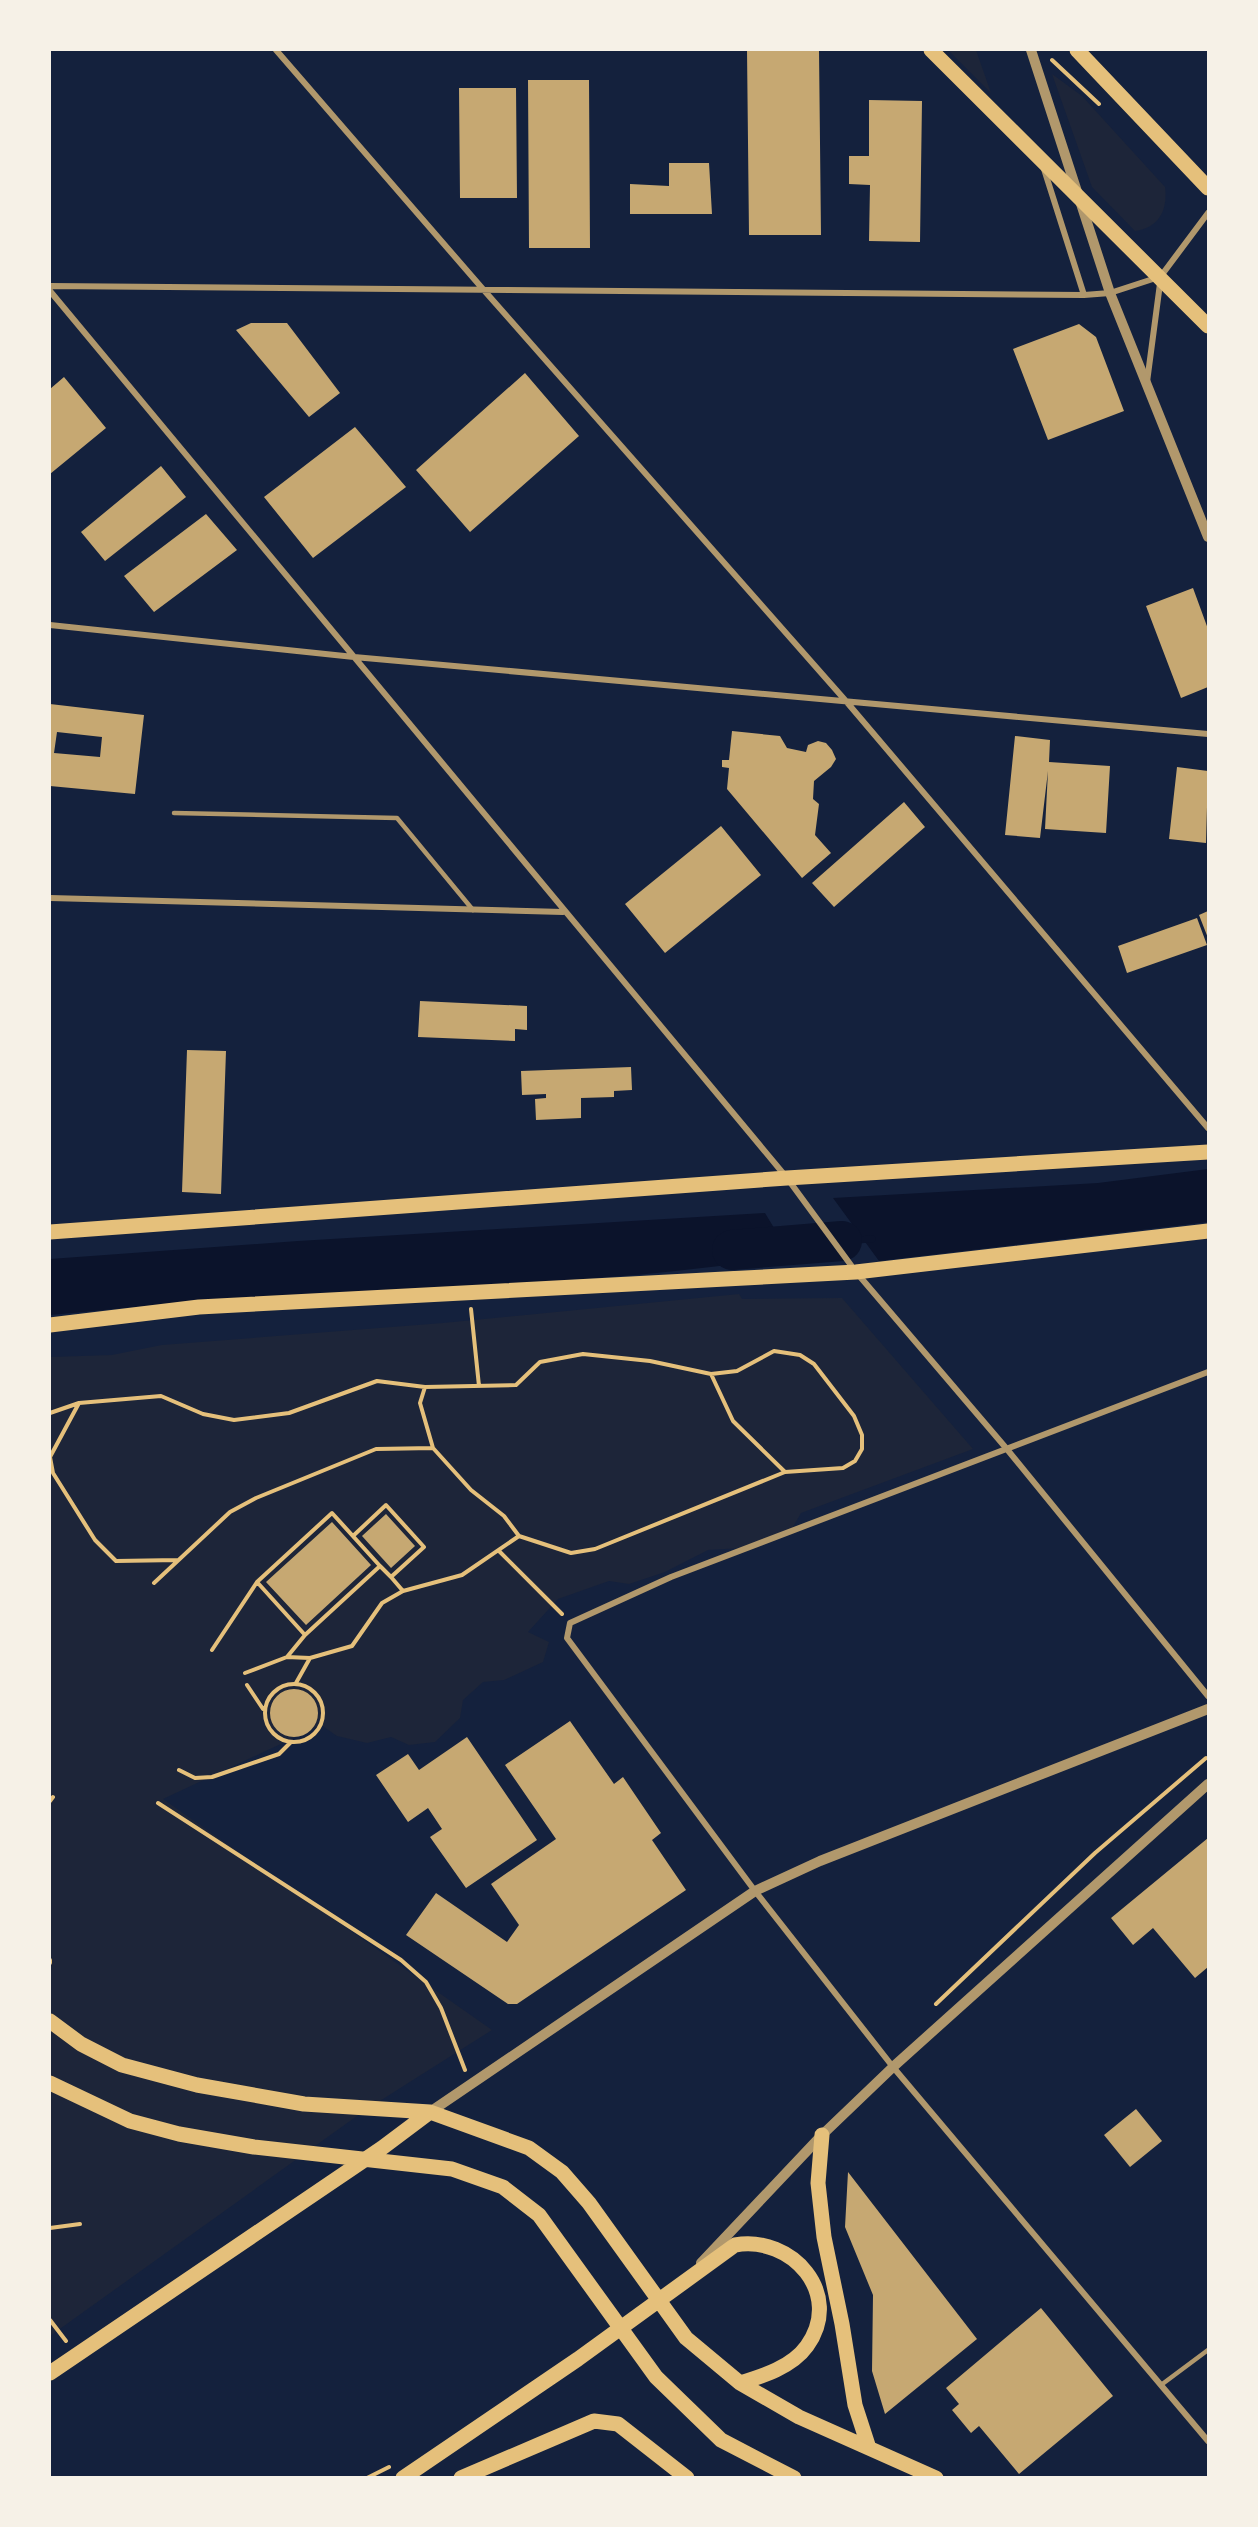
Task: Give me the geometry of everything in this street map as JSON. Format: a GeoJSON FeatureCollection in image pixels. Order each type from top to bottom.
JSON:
{"type":"FeatureCollection","features":[{"type":"Feature","properties":{"kind":"main road"},"geometry":{"type":"LineString","coordinates":[[931,50],[1209,326]]}},
{"type":"Feature","properties":{"kind":"main road"},"geometry":{"type":"LineString","coordinates":[[1077,50],[1209,188]]}},
{"type":"Feature","properties":{"kind":"main road"},"geometry":{"type":"LineString","coordinates":[[50,1232],[787,1178],[1209,1152]]}},
{"type":"Feature","properties":{"kind":"main road"},"geometry":{"type":"LineString","coordinates":[[50,1325],[199,1307],[470,1294],[852,1266],[1209,1231]]}},
{"type":"Feature","properties":{"kind":"main road"},"geometry":{"type":"LineString","coordinates":[[50,2021],[81,2044],[122,2065],[197,2085],[304,2104],[430,2112],[529,2148],[562,2172],[589,2203],[686,2338],[740,2383],[799,2417],[868,2445],[936,2478]]}},
{"type":"Feature","properties":{"kind":"main road"},"geometry":{"type":"LineString","coordinates":[[50,2083],[130,2121],[178,2134],[254,2147],[452,2169],[503,2187],[539,2215],[656,2377],[722,2440],[794,2478]]}},
{"type":"Feature","properties":{"kind":"main road"},"geometry":{"type":"LineString","coordinates":[[50,2373],[430,2112]]}},
{"type":"Feature","properties":{"kind":"main road"},"geometry":{"type":"LineString","coordinates":[[822,2135],[818,2183],[824,2237],[842,2324],[855,2405],[868,2445]]}},
{"type":"Feature","properties":{"kind":"main road"},"geometry":{"type":"LineString","coordinates":[[403,2478],[578,2359],[735,2245],[759,2244],[782,2250],[814,2282],[821,2303],[818,2327],[807,2347],[778,2369],[740,2383]]}},
{"type":"Feature","properties":{"kind":"main road"},"geometry":{"type":"LineString","coordinates":[[461,2478],[594,2421],[618,2424],[687,2478]]}},
{"type":"Feature","properties":{"kind":"street"},"geometry":{"type":"LineString","coordinates":[[276,50],[845,700],[1209,1128]]}},
{"type":"Feature","properties":{"kind":"street"},"geometry":{"type":"LineString","coordinates":[[1031,50],[1110,293],[1209,537]]}},
{"type":"Feature","properties":{"kind":"street"},"geometry":{"type":"LineString","coordinates":[[1041,160],[1084,295]]}},
{"type":"Feature","properties":{"kind":"street"},"geometry":{"type":"LineString","coordinates":[[1147,386],[1161,276],[1209,213]]}},
{"type":"Feature","properties":{"kind":"street"},"geometry":{"type":"LineString","coordinates":[[50,288],[482,288],[1084,295],[1110,293],[1161,276]]}},
{"type":"Feature","properties":{"kind":"street"},"geometry":{"type":"LineString","coordinates":[[50,288],[563,912],[787,1178],[852,1266],[1006,1448],[1209,1696]]}},
{"type":"Feature","properties":{"kind":"street"},"geometry":{"type":"LineString","coordinates":[[50,625],[354,657],[1209,734]]}},
{"type":"Feature","properties":{"kind":"street"},"geometry":{"type":"LineString","coordinates":[[50,898],[563,912]]}},
{"type":"Feature","properties":{"kind":"street"},"geometry":{"type":"LineString","coordinates":[[1209,1372],[671,1576],[570,1623],[567,1638],[755,1891],[893,2067],[1209,2441]]}},
{"type":"Feature","properties":{"kind":"street"},"geometry":{"type":"LineString","coordinates":[[430,2112],[755,1891],[820,1861],[1209,1709]]}},
{"type":"Feature","properties":{"kind":"street"},"geometry":{"type":"LineString","coordinates":[[691,2275],[822,2135],[893,2067],[1209,1784]]}},
{"type":"Feature","properties":{"kind":"lane"},"geometry":{"type":"LineString","coordinates":[[174,813],[397,818],[474,910]]}},
{"type":"Feature","properties":{"kind":"lane"},"geometry":{"type":"LineString","coordinates":[[1161,2385],[1209,2350]]}},
{"type":"Feature","properties":{"kind":"path"},"geometry":{"type":"LineString","coordinates":[[1042,55],[1060,65],[1104,108]]}},
{"type":"Feature","properties":{"kind":"path"},"geometry":{"type":"LineString","coordinates":[[470,1294],[479,1386]]}},
{"type":"Feature","properties":{"kind":"path"},"geometry":{"type":"LineString","coordinates":[[50,1413],[79,1403],[161,1396],[203,1414],[234,1420],[289,1413],[377,1381],[425,1387],[516,1385],[540,1362],[583,1354],[650,1360],[711,1374],[737,1371],[774,1351],[800,1355],[814,1364],[854,1416],[862,1435],[862,1449],[855,1461],[843,1468],[785,1472],[596,1549],[571,1553],[519,1536],[504,1516],[471,1490],[434,1448],[420,1403],[425,1387]]}},
{"type":"Feature","properties":{"kind":"path"},"geometry":{"type":"LineString","coordinates":[[711,1374],[733,1421],[785,1472]]}},
{"type":"Feature","properties":{"kind":"path"},"geometry":{"type":"LineString","coordinates":[[79,1403],[50,1457],[53,1473],[83,1521],[95,1540],[116,1561],[178,1560]]}},
{"type":"Feature","properties":{"kind":"path"},"geometry":{"type":"LineString","coordinates":[[154,1583],[230,1512],[256,1498],[376,1449],[434,1448]]}},
{"type":"Feature","properties":{"kind":"path"},"geometry":{"type":"LineString","coordinates":[[353,1536],[386,1505],[424,1547],[391,1578]]}},
{"type":"Feature","properties":{"kind":"path"},"geometry":{"type":"LineString","coordinates":[[213,1650],[257,1581],[332,1513],[403,1591]]}},
{"type":"Feature","properties":{"kind":"path"},"geometry":{"type":"LineString","coordinates":[[245,1673],[287,1657],[310,1658],[352,1646],[382,1603],[403,1591],[462,1575],[519,1536]]}},
{"type":"Feature","properties":{"kind":"path"},"geometry":{"type":"LineString","coordinates":[[499,1551],[570,1623]]}},
{"type":"Feature","properties":{"kind":"path"},"geometry":{"type":"LineString","coordinates":[[287,1657],[305,1635],[380,1566]]}},
{"type":"Feature","properties":{"kind":"path"},"geometry":{"type":"LineString","coordinates":[[257,1581],[305,1635]]}},
{"type":"Feature","properties":{"kind":"path"},"geometry":{"type":"LineString","coordinates":[[264,1710],[268,1698],[276,1689],[296,1683],[310,1658]]}},
{"type":"Feature","properties":{"kind":"path"},"geometry":{"type":"LineString","coordinates":[[179,1770],[195,1778],[212,1777],[279,1754],[291,1742],[312,1736],[320,1727],[323,1716],[322,1704],[317,1694],[296,1683]]}},
{"type":"Feature","properties":{"kind":"path"},"geometry":{"type":"LineString","coordinates":[[247,1685],[264,1710],[270,1731],[291,1742]]}},
{"type":"Feature","properties":{"kind":"path"},"geometry":{"type":"LineString","coordinates":[[158,1803],[401,1960],[426,1982],[441,2008],[470,2085]]}},
{"type":"Feature","properties":{"kind":"path"},"geometry":{"type":"LineString","coordinates":[[50,2228],[80,2224]]}},
{"type":"Feature","properties":{"kind":"path"},"geometry":{"type":"LineString","coordinates":[[50,2320],[76,2353]]}},
{"type":"Feature","properties":{"kind":"shaded area"},"geometry":{"type":"Polygon","coordinates":[[[948,50],[976,50],[991,93],[948,50]]]}},
{"type":"Feature","properties":{"kind":"shaded area"},"geometry":{"type":"Polygon","coordinates":[[[1052,74],[1082,96],[1165,187],[1165,203],[1156,222],[1135,231],[1092,187],[1052,74]]]}},
{"type":"Feature","properties":{"kind":"shaded area"},"geometry":{"type":"Polygon","coordinates":[[[1208,1169],[1208,1222],[879,1261],[833,1198],[1098,1183],[1208,1169]]]}},
{"type":"Feature","properties":{"kind":"shaded area"},"geometry":{"type":"Polygon","coordinates":[[[765,1213],[791,1256],[659,1273],[527,1283],[235,1299],[50,1315],[50,1259],[298,1241],[765,1213]]]}},
{"type":"Feature","properties":{"kind":"shaded area"},"geometry":{"type":"Polygon","coordinates":[[[739,1294],[742,1299],[842,1298],[973,1449],[801,1513],[793,1527],[742,1548],[708,1550],[665,1572],[629,1584],[609,1581],[558,1599],[528,1632],[549,1642],[543,1662],[504,1680],[483,1682],[463,1700],[460,1718],[435,1742],[409,1745],[391,1737],[367,1743],[337,1736],[321,1725],[163,1799],[492,2030],[364,2111],[50,2336],[50,1357],[112,1355],[162,1345],[443,1323],[739,1294]]]}},
{"type":"Feature","properties":{"kind":"building"},"geometry":{"type":"Polygon","coordinates":[[[747,50],[819,50],[821,235],[749,235],[747,50]]]}},
{"type":"Feature","properties":{"kind":"building"},"geometry":{"type":"Polygon","coordinates":[[[528,80],[589,80],[590,248],[529,248],[528,80]]]}},
{"type":"Feature","properties":{"kind":"building"},"geometry":{"type":"Polygon","coordinates":[[[459,88],[516,88],[517,198],[460,198],[459,88]]]}},
{"type":"Feature","properties":{"kind":"building"},"geometry":{"type":"Polygon","coordinates":[[[869,100],[922,101],[920,242],[869,241],[870,185],[849,184],[849,156],[869,156],[869,100]]]}},
{"type":"Feature","properties":{"kind":"building"},"geometry":{"type":"Polygon","coordinates":[[[669,163],[709,163],[712,214],[630,214],[630,184],[669,186],[669,163]]]}},
{"type":"Feature","properties":{"kind":"building"},"geometry":{"type":"Polygon","coordinates":[[[251,323],[287,323],[340,393],[309,417],[236,330],[251,323]]]}},
{"type":"Feature","properties":{"kind":"building"},"geometry":{"type":"Polygon","coordinates":[[[1079,324],[1096,337],[1124,411],[1048,440],[1013,349],[1079,324]]]}},
{"type":"Feature","properties":{"kind":"building"},"geometry":{"type":"Polygon","coordinates":[[[525,373],[579,436],[470,532],[416,470],[525,373]]]}},
{"type":"Feature","properties":{"kind":"building"},"geometry":{"type":"Polygon","coordinates":[[[64,377],[106,428],[50,474],[50,389],[64,377]]]}},
{"type":"Feature","properties":{"kind":"building"},"geometry":{"type":"Polygon","coordinates":[[[355,427],[406,487],[313,558],[264,497],[355,427]]]}},
{"type":"Feature","properties":{"kind":"building"},"geometry":{"type":"Polygon","coordinates":[[[161,466],[186,497],[105,561],[81,532],[161,466]]]}},
{"type":"Feature","properties":{"kind":"building"},"geometry":{"type":"Polygon","coordinates":[[[206,514],[237,550],[154,612],[124,576],[206,514]]]}},
{"type":"Feature","properties":{"kind":"building"},"geometry":{"type":"Polygon","coordinates":[[[1193,588],[1208,629],[1208,687],[1181,698],[1146,606],[1193,588]]]}},
{"type":"Feature","properties":{"kind":"building"},"geometry":{"type":"Polygon","coordinates":[[[50,704],[144,715],[135,794],[50,786],[50,704]],[[57,732],[54,753],[100,757],[102,737],[57,732]]]}},
{"type":"Feature","properties":{"kind":"building"},"geometry":{"type":"Polygon","coordinates":[[[732,731],[780,736],[787,748],[806,752],[808,745],[818,741],[826,743],[832,750],[836,759],[831,767],[814,781],[813,799],[819,804],[815,835],[831,853],[802,878],[727,789],[729,768],[722,767],[722,760],[729,760],[732,731]]]}},
{"type":"Feature","properties":{"kind":"building"},"geometry":{"type":"Polygon","coordinates":[[[1015,736],[1050,740],[1049,762],[1110,766],[1106,833],[1045,829],[1048,771],[1040,838],[1005,835],[1015,736]]]}},
{"type":"Feature","properties":{"kind":"building"},"geometry":{"type":"Polygon","coordinates":[[[1177,767],[1208,771],[1206,843],[1169,839],[1177,767]]]}},
{"type":"Feature","properties":{"kind":"building"},"geometry":{"type":"Polygon","coordinates":[[[904,802],[925,827],[834,907],[812,883],[904,802]]]}},
{"type":"Feature","properties":{"kind":"building"},"geometry":{"type":"Polygon","coordinates":[[[721,826],[761,875],[665,953],[625,904],[721,826]]]}},
{"type":"Feature","properties":{"kind":"building"},"geometry":{"type":"Polygon","coordinates":[[[1208,911],[1208,938],[1199,915],[1208,911]]]}},
{"type":"Feature","properties":{"kind":"building"},"geometry":{"type":"Polygon","coordinates":[[[1197,918],[1207,945],[1127,973],[1118,946],[1197,918]]]}},
{"type":"Feature","properties":{"kind":"building"},"geometry":{"type":"Polygon","coordinates":[[[420,1001],[527,1006],[527,1030],[515,1029],[515,1041],[418,1037],[420,1001]]]}},
{"type":"Feature","properties":{"kind":"building"},"geometry":{"type":"Polygon","coordinates":[[[187,1050],[226,1051],[221,1194],[182,1192],[187,1050]]]}},
{"type":"Feature","properties":{"kind":"building"},"geometry":{"type":"Polygon","coordinates":[[[631,1067],[632,1090],[614,1091],[614,1097],[581,1098],[581,1118],[536,1120],[535,1099],[546,1098],[546,1094],[522,1095],[521,1071],[631,1067]]]}},
{"type":"Feature","properties":{"kind":"building"},"geometry":{"type":"Polygon","coordinates":[[[386,1514],[415,1546],[391,1568],[362,1536],[386,1514]]]}},
{"type":"Feature","properties":{"kind":"building"},"geometry":{"type":"Polygon","coordinates":[[[332,1522],[371,1565],[306,1625],[266,1582],[332,1522]]]}},
{"type":"Feature","properties":{"kind":"building"},"geometry":{"type":"Polygon","coordinates":[[[294,1689],[311,1696],[318,1713],[311,1730],[294,1737],[277,1730],[270,1713],[277,1696],[294,1689]]]}},
{"type":"Feature","properties":{"kind":"building"},"geometry":{"type":"Polygon","coordinates":[[[570,1721],[614,1784],[623,1777],[661,1833],[652,1840],[686,1890],[517,2004],[508,2004],[406,1935],[436,1893],[507,1942],[519,1925],[491,1884],[556,1839],[505,1765],[570,1721]]]}},
{"type":"Feature","properties":{"kind":"building"},"geometry":{"type":"Polygon","coordinates":[[[467,1737],[537,1840],[466,1888],[430,1837],[442,1829],[428,1808],[408,1822],[376,1775],[408,1754],[419,1770],[467,1737]]]}},
{"type":"Feature","properties":{"kind":"building"},"geometry":{"type":"Polygon","coordinates":[[[1208,1838],[1208,1967],[1195,1978],[1153,1928],[1133,1945],[1111,1918],[1208,1838]]]}},
{"type":"Feature","properties":{"kind":"building"},"geometry":{"type":"Polygon","coordinates":[[[1136,2109],[1162,2141],[1130,2167],[1104,2135],[1136,2109]]]}},
{"type":"Feature","properties":{"kind":"building"},"geometry":{"type":"Polygon","coordinates":[[[848,2172],[977,2339],[885,2414],[872,2371],[873,2295],[845,2227],[848,2172]]]}},
{"type":"Feature","properties":{"kind":"building"},"geometry":{"type":"Polygon","coordinates":[[[1041,2308],[1113,2396],[1019,2474],[979,2426],[971,2433],[952,2410],[959,2404],[946,2388],[1041,2308]]]}},
{"type":"Feature","properties":{"kind":"waterway"},"geometry":{"type":"LineString","coordinates":[[842,1241],[872,1239]]}},
{"type":"Feature","properties":{"kind":"waterway"},"geometry":{"type":"LineString","coordinates":[[732,1250],[842,1241]]}}]}
